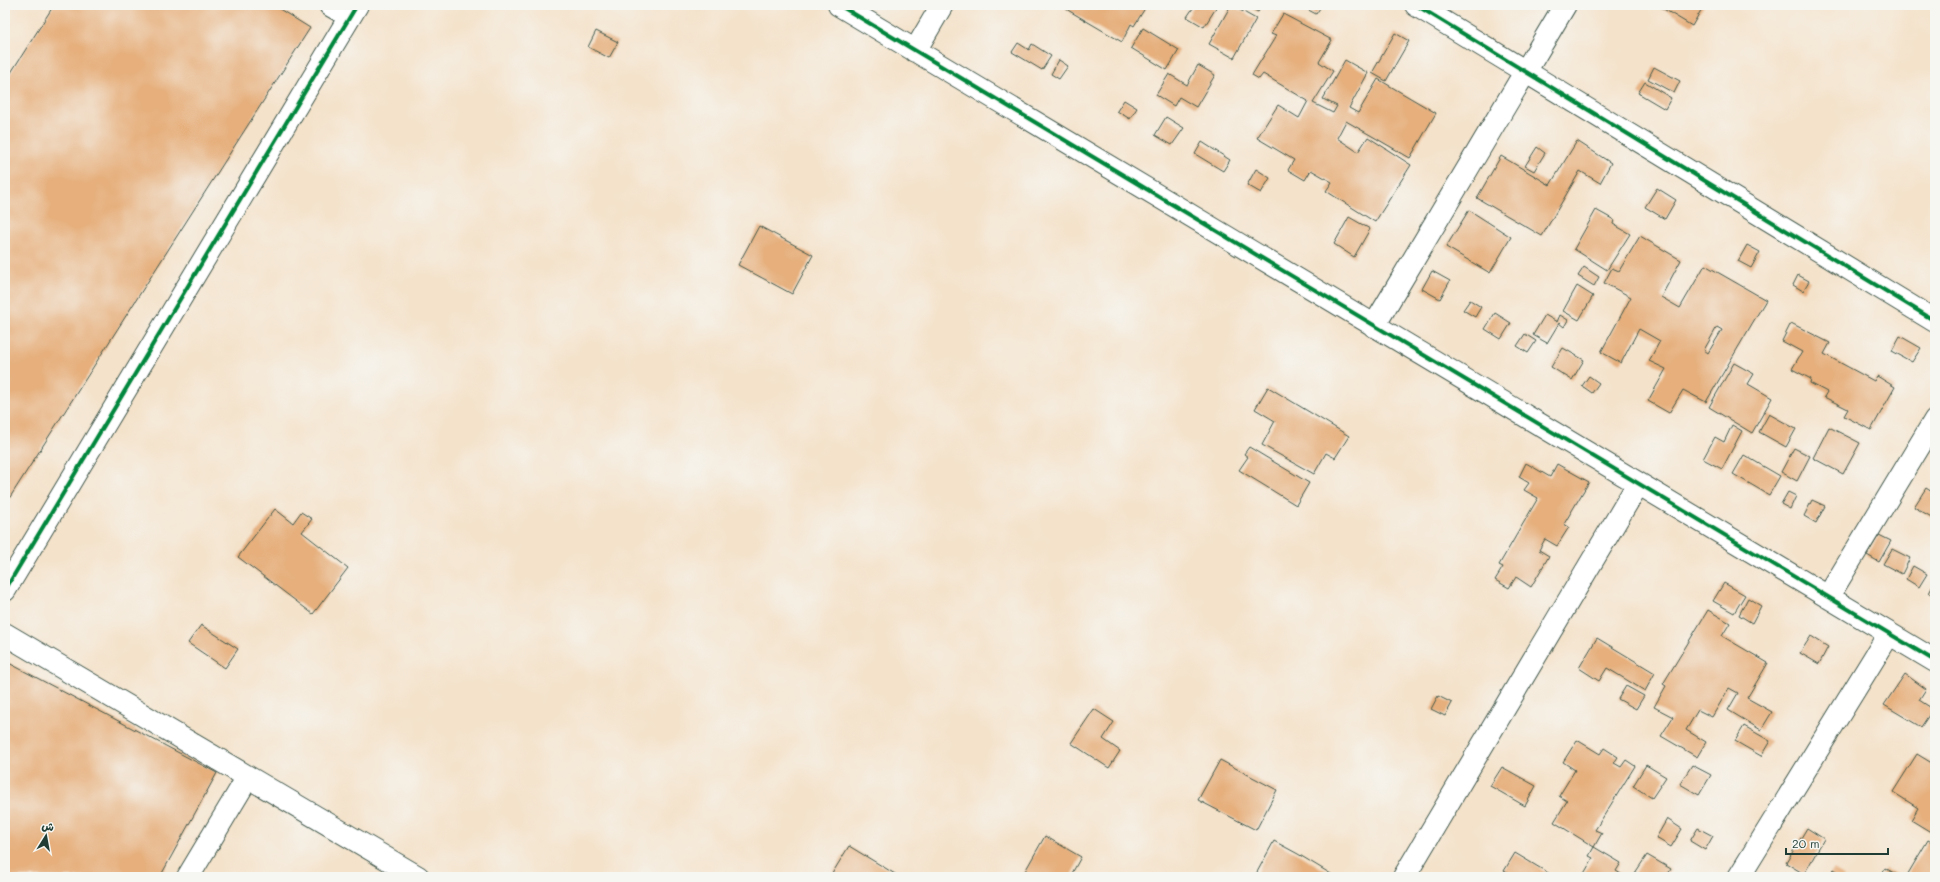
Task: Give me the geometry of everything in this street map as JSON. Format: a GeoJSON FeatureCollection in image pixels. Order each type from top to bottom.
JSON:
{"type":"FeatureCollection","features":[{"type":"Feature","properties":{"kind":"street"},"geometry":{"type":"LineString","coordinates":[[5,590],[353,11],[330,5]]}},
{"type":"Feature","properties":{"kind":"street"},"geometry":{"type":"LineString","coordinates":[[839,5],[1935,661]]}},
{"type":"Feature","properties":{"kind":"street"},"geometry":{"type":"LineString","coordinates":[[915,51],[942,5]]}},
{"type":"Feature","properties":{"kind":"street"},"geometry":{"type":"LineString","coordinates":[[1416,5],[1935,321]]}},
{"type":"Feature","properties":{"kind":"street"},"geometry":{"type":"LineString","coordinates":[[1374,326],[1566,5]]}},
{"type":"Feature","properties":{"kind":"street"},"geometry":{"type":"LineString","coordinates":[[1828,597],[1935,420]]}},
{"type":"Feature","properties":{"kind":"street"},"geometry":{"type":"LineString","coordinates":[[1404,877],[1638,484]]}},
{"type":"Feature","properties":{"kind":"street"},"geometry":{"type":"LineString","coordinates":[[5,634],[418,877]]}},
{"type":"Feature","properties":{"kind":"street"},"geometry":{"type":"LineString","coordinates":[[1740,877],[1889,634]]}},
{"type":"Feature","properties":{"kind":"street"},"geometry":{"type":"LineString","coordinates":[[188,877],[248,777]]}},
{"type":"Feature","properties":{"kind":"building"},"geometry":{"type":"Polygon","coordinates":[[[54,5],[273,5],[310,28],[5,505],[5,82],[54,5]]]}},
{"type":"Feature","properties":{"kind":"building"},"geometry":{"type":"Polygon","coordinates":[[[1068,5],[1147,5],[1134,26],[1131,24],[1122,42],[1066,9],[1068,5]]]}},
{"type":"Feature","properties":{"kind":"building"},"geometry":{"type":"Polygon","coordinates":[[[1195,5],[1211,5],[1216,8],[1204,27],[1187,17],[1195,5]]]}},
{"type":"Feature","properties":{"kind":"building"},"geometry":{"type":"Polygon","coordinates":[[[1231,5],[1256,19],[1234,58],[1209,44],[1231,5]]]}},
{"type":"Feature","properties":{"kind":"building"},"geometry":{"type":"Polygon","coordinates":[[[1245,5],[1262,5],[1258,12],[1245,5]]]}},
{"type":"Feature","properties":{"kind":"building"},"geometry":{"type":"Polygon","coordinates":[[[1299,5],[1322,5],[1316,14],[1299,5]]]}},
{"type":"Feature","properties":{"kind":"building"},"geometry":{"type":"Polygon","coordinates":[[[1657,5],[1704,5],[1692,26],[1657,5]]]}},
{"type":"Feature","properties":{"kind":"building"},"geometry":{"type":"Polygon","coordinates":[[[1283,14],[1332,40],[1319,62],[1333,71],[1313,103],[1333,113],[1337,106],[1323,99],[1345,60],[1368,73],[1349,108],[1358,113],[1378,79],[1436,113],[1410,158],[1346,121],[1337,138],[1358,152],[1368,137],[1411,165],[1375,222],[1326,191],[1332,182],[1311,170],[1305,180],[1288,170],[1294,160],[1257,138],[1278,105],[1299,118],[1308,101],[1263,74],[1259,79],[1252,75],[1276,36],[1271,34],[1283,14]]]}},
{"type":"Feature","properties":{"kind":"building"},"geometry":{"type":"Polygon","coordinates":[[[1143,28],[1179,50],[1167,70],[1131,48],[1143,28]]]}},
{"type":"Feature","properties":{"kind":"building"},"geometry":{"type":"Polygon","coordinates":[[[596,31],[618,42],[609,58],[588,47],[596,31]]]}},
{"type":"Feature","properties":{"kind":"building"},"geometry":{"type":"Polygon","coordinates":[[[1395,33],[1409,41],[1386,81],[1372,73],[1395,33]]]}},
{"type":"Feature","properties":{"kind":"building"},"geometry":{"type":"Polygon","coordinates":[[[1018,43],[1029,50],[1032,44],[1051,56],[1042,70],[1012,52],[1018,43]]]}},
{"type":"Feature","properties":{"kind":"building"},"geometry":{"type":"Polygon","coordinates":[[[1059,60],[1068,66],[1059,79],[1051,74],[1059,60]]]}},
{"type":"Feature","properties":{"kind":"building"},"geometry":{"type":"Polygon","coordinates":[[[1198,65],[1215,75],[1196,107],[1179,97],[1174,106],[1156,95],[1169,74],[1187,85],[1198,65]]]}},
{"type":"Feature","properties":{"kind":"building"},"geometry":{"type":"Polygon","coordinates":[[[1654,67],[1680,81],[1674,93],[1648,79],[1654,67]]]}},
{"type":"Feature","properties":{"kind":"building"},"geometry":{"type":"Polygon","coordinates":[[[1645,82],[1671,98],[1665,109],[1638,93],[1645,82]]]}},
{"type":"Feature","properties":{"kind":"building"},"geometry":{"type":"Polygon","coordinates":[[[1124,100],[1137,108],[1130,119],[1117,111],[1124,100]]]}},
{"type":"Feature","properties":{"kind":"building"},"geometry":{"type":"Polygon","coordinates":[[[1166,117],[1184,128],[1172,145],[1155,135],[1166,117]]]}},
{"type":"Feature","properties":{"kind":"building"},"geometry":{"type":"Polygon","coordinates":[[[1577,141],[1611,163],[1600,183],[1580,171],[1542,236],[1477,198],[1501,156],[1550,185],[1577,141]]]}},
{"type":"Feature","properties":{"kind":"building"},"geometry":{"type":"Polygon","coordinates":[[[1202,142],[1230,160],[1223,171],[1195,154],[1202,142]]]}},
{"type":"Feature","properties":{"kind":"building"},"geometry":{"type":"Polygon","coordinates":[[[1537,147],[1545,153],[1534,171],[1525,166],[1537,147]]]}},
{"type":"Feature","properties":{"kind":"building"},"geometry":{"type":"Polygon","coordinates":[[[1256,169],[1270,178],[1261,193],[1247,185],[1256,169]]]}},
{"type":"Feature","properties":{"kind":"building"},"geometry":{"type":"Polygon","coordinates":[[[1657,188],[1676,200],[1665,219],[1645,207],[1657,188]]]}},
{"type":"Feature","properties":{"kind":"building"},"geometry":{"type":"Polygon","coordinates":[[[1469,210],[1511,237],[1490,273],[1446,247],[1469,210]]]}},
{"type":"Feature","properties":{"kind":"building"},"geometry":{"type":"Polygon","coordinates":[[[1596,210],[1614,220],[1613,224],[1630,234],[1607,270],[1574,249],[1596,210]]]}},
{"type":"Feature","properties":{"kind":"building"},"geometry":{"type":"Polygon","coordinates":[[[1349,217],[1370,229],[1354,257],[1334,244],[1349,217]]]}},
{"type":"Feature","properties":{"kind":"building"},"geometry":{"type":"Polygon","coordinates":[[[759,226],[813,255],[792,294],[738,265],[759,226]]]}},
{"type":"Feature","properties":{"kind":"building"},"geometry":{"type":"Polygon","coordinates":[[[1640,236],[1681,260],[1661,297],[1680,308],[1705,265],[1766,300],[1706,402],[1683,390],[1669,413],[1648,401],[1666,369],[1649,361],[1660,341],[1639,329],[1621,363],[1601,352],[1631,297],[1604,283],[1612,268],[1619,271],[1640,236]],[[1717,327],[1704,350],[1708,353],[1722,330],[1717,327]]]}},
{"type":"Feature","properties":{"kind":"building"},"geometry":{"type":"Polygon","coordinates":[[[1747,245],[1760,252],[1751,268],[1738,261],[1747,245]]]}},
{"type":"Feature","properties":{"kind":"building"},"geometry":{"type":"Polygon","coordinates":[[[1584,267],[1599,277],[1594,286],[1578,276],[1584,267]]]}},
{"type":"Feature","properties":{"kind":"building"},"geometry":{"type":"Polygon","coordinates":[[[1432,271],[1450,281],[1440,299],[1422,289],[1432,271]]]}},
{"type":"Feature","properties":{"kind":"building"},"geometry":{"type":"Polygon","coordinates":[[[1798,275],[1809,281],[1803,291],[1793,285],[1798,275]]]}},
{"type":"Feature","properties":{"kind":"building"},"geometry":{"type":"Polygon","coordinates":[[[1577,286],[1593,296],[1579,320],[1563,311],[1577,286]]]}},
{"type":"Feature","properties":{"kind":"building"},"geometry":{"type":"Polygon","coordinates":[[[1470,300],[1481,307],[1475,317],[1463,310],[1470,300]]]}},
{"type":"Feature","properties":{"kind":"building"},"geometry":{"type":"Polygon","coordinates":[[[1495,313],[1511,323],[1501,339],[1485,329],[1495,313]]]}},
{"type":"Feature","properties":{"kind":"building"},"geometry":{"type":"Polygon","coordinates":[[[1545,315],[1557,322],[1560,315],[1568,320],[1564,327],[1559,323],[1547,343],[1533,335],[1545,315]]]}},
{"type":"Feature","properties":{"kind":"building"},"geometry":{"type":"Polygon","coordinates":[[[1791,323],[1830,343],[1824,354],[1874,381],[1877,376],[1895,387],[1871,430],[1844,416],[1848,409],[1824,397],[1827,392],[1810,383],[1811,379],[1792,369],[1802,352],[1782,341],[1791,323]]]}},
{"type":"Feature","properties":{"kind":"building"},"geometry":{"type":"Polygon","coordinates":[[[1525,334],[1536,341],[1528,353],[1517,346],[1525,334]]]}},
{"type":"Feature","properties":{"kind":"building"},"geometry":{"type":"Polygon","coordinates":[[[1900,336],[1921,348],[1912,362],[1892,351],[1900,336]]]}},
{"type":"Feature","properties":{"kind":"building"},"geometry":{"type":"Polygon","coordinates":[[[1563,348],[1584,360],[1572,380],[1551,367],[1563,348]]]}},
{"type":"Feature","properties":{"kind":"building"},"geometry":{"type":"Polygon","coordinates":[[[1734,363],[1754,374],[1748,384],[1772,398],[1752,433],[1709,407],[1734,363]]]}},
{"type":"Feature","properties":{"kind":"building"},"geometry":{"type":"Polygon","coordinates":[[[1589,376],[1599,383],[1592,393],[1582,386],[1589,376]]]}},
{"type":"Feature","properties":{"kind":"building"},"geometry":{"type":"Polygon","coordinates":[[[1268,387],[1349,436],[1335,458],[1326,453],[1314,474],[1262,445],[1275,421],[1255,409],[1268,387]]]}},
{"type":"Feature","properties":{"kind":"building"},"geometry":{"type":"Polygon","coordinates":[[[1769,414],[1796,429],[1786,447],[1759,432],[1769,414]]]}},
{"type":"Feature","properties":{"kind":"building"},"geometry":{"type":"Polygon","coordinates":[[[1732,425],[1742,431],[1722,469],[1703,459],[1715,437],[1724,442],[1732,425]]]}},
{"type":"Feature","properties":{"kind":"building"},"geometry":{"type":"Polygon","coordinates":[[[1829,427],[1860,443],[1843,474],[1813,458],[1829,427]]]}},
{"type":"Feature","properties":{"kind":"building"},"geometry":{"type":"Polygon","coordinates":[[[1249,447],[1309,483],[1296,505],[1239,470],[1248,457],[1244,454],[1249,447]]]}},
{"type":"Feature","properties":{"kind":"building"},"geometry":{"type":"Polygon","coordinates":[[[1794,448],[1810,456],[1797,481],[1781,472],[1794,448]]]}},
{"type":"Feature","properties":{"kind":"building"},"geometry":{"type":"Polygon","coordinates":[[[1744,455],[1780,476],[1769,495],[1733,474],[1744,455]]]}},
{"type":"Feature","properties":{"kind":"building"},"geometry":{"type":"Polygon","coordinates":[[[1526,463],[1550,477],[1557,464],[1589,482],[1564,524],[1569,527],[1557,546],[1545,539],[1539,550],[1549,556],[1531,587],[1516,577],[1509,588],[1495,580],[1503,567],[1499,565],[1538,498],[1524,490],[1529,483],[1519,477],[1526,463]]]}},
{"type":"Feature","properties":{"kind":"building"},"geometry":{"type":"Polygon","coordinates":[[[1926,488],[1935,494],[1935,519],[1914,507],[1926,488]]]}},
{"type":"Feature","properties":{"kind":"building"},"geometry":{"type":"Polygon","coordinates":[[[1788,492],[1796,496],[1790,509],[1781,504],[1788,492]]]}},
{"type":"Feature","properties":{"kind":"building"},"geometry":{"type":"Polygon","coordinates":[[[1812,500],[1825,506],[1816,523],[1804,516],[1812,500]]]}},
{"type":"Feature","properties":{"kind":"building"},"geometry":{"type":"Polygon","coordinates":[[[275,509],[293,523],[301,512],[312,519],[302,532],[348,568],[313,614],[238,557],[275,509]]]}},
{"type":"Feature","properties":{"kind":"building"},"geometry":{"type":"Polygon","coordinates":[[[1879,535],[1891,541],[1879,562],[1867,555],[1879,535]]]}},
{"type":"Feature","properties":{"kind":"building"},"geometry":{"type":"Polygon","coordinates":[[[1892,549],[1910,558],[1902,574],[1883,564],[1892,549]]]}},
{"type":"Feature","properties":{"kind":"building"},"geometry":{"type":"Polygon","coordinates":[[[1913,566],[1927,574],[1919,587],[1906,579],[1913,566]]]}},
{"type":"Feature","properties":{"kind":"building"},"geometry":{"type":"Polygon","coordinates":[[[1935,582],[1935,596],[1929,593],[1935,582]]]}},
{"type":"Feature","properties":{"kind":"building"},"geometry":{"type":"Polygon","coordinates":[[[1724,583],[1745,595],[1734,613],[1713,601],[1724,583]]]}},
{"type":"Feature","properties":{"kind":"building"},"geometry":{"type":"Polygon","coordinates":[[[1748,598],[1761,606],[1752,623],[1739,615],[1748,598]]]}},
{"type":"Feature","properties":{"kind":"building"},"geometry":{"type":"Polygon","coordinates":[[[1708,610],[1730,623],[1722,636],[1768,663],[1747,698],[1772,712],[1761,730],[1728,710],[1738,693],[1729,688],[1712,717],[1698,710],[1686,730],[1706,742],[1697,757],[1661,736],[1673,717],[1654,707],[1666,686],[1663,684],[1708,610]]]}},
{"type":"Feature","properties":{"kind":"building"},"geometry":{"type":"Polygon","coordinates":[[[201,625],[238,649],[225,668],[188,643],[201,625]]]}},
{"type":"Feature","properties":{"kind":"building"},"geometry":{"type":"Polygon","coordinates":[[[1811,636],[1828,647],[1819,664],[1800,653],[1811,636]]]}},
{"type":"Feature","properties":{"kind":"building"},"geometry":{"type":"Polygon","coordinates":[[[1597,638],[1655,673],[1645,691],[1607,668],[1599,681],[1579,668],[1597,638]]]}},
{"type":"Feature","properties":{"kind":"building"},"geometry":{"type":"Polygon","coordinates":[[[5,661],[217,773],[160,877],[5,877],[5,661]]]}},
{"type":"Feature","properties":{"kind":"building"},"geometry":{"type":"Polygon","coordinates":[[[1905,674],[1926,689],[1919,700],[1933,709],[1921,727],[1884,705],[1905,674]]]}},
{"type":"Feature","properties":{"kind":"building"},"geometry":{"type":"Polygon","coordinates":[[[1626,686],[1644,696],[1636,709],[1618,699],[1626,686]]]}},
{"type":"Feature","properties":{"kind":"building"},"geometry":{"type":"Polygon","coordinates":[[[1438,696],[1452,703],[1445,716],[1431,709],[1438,696]]]}},
{"type":"Feature","properties":{"kind":"building"},"geometry":{"type":"Polygon","coordinates":[[[1094,709],[1114,722],[1103,739],[1120,751],[1109,768],[1071,743],[1094,709]]]}},
{"type":"Feature","properties":{"kind":"building"},"geometry":{"type":"Polygon","coordinates":[[[1744,726],[1770,741],[1761,756],[1735,741],[1744,726]]]}},
{"type":"Feature","properties":{"kind":"building"},"geometry":{"type":"Polygon","coordinates":[[[1577,740],[1600,754],[1604,748],[1618,757],[1614,763],[1621,767],[1626,760],[1635,766],[1595,830],[1602,833],[1594,847],[1554,822],[1567,801],[1559,796],[1575,770],[1563,762],[1577,740]]]}},
{"type":"Feature","properties":{"kind":"building"},"geometry":{"type":"Polygon","coordinates":[[[1917,754],[1935,765],[1934,834],[1911,820],[1918,808],[1893,792],[1917,754]]]}},
{"type":"Feature","properties":{"kind":"building"},"geometry":{"type":"Polygon","coordinates":[[[1220,760],[1277,790],[1256,830],[1198,800],[1220,760]]]}},
{"type":"Feature","properties":{"kind":"building"},"geometry":{"type":"Polygon","coordinates":[[[1646,765],[1666,777],[1652,798],[1633,786],[1646,765]]]}},
{"type":"Feature","properties":{"kind":"building"},"geometry":{"type":"Polygon","coordinates":[[[1692,765],[1711,775],[1699,795],[1680,784],[1692,765]]]}},
{"type":"Feature","properties":{"kind":"building"},"geometry":{"type":"Polygon","coordinates":[[[1502,767],[1536,786],[1525,806],[1490,786],[1502,767]]]}},
{"type":"Feature","properties":{"kind":"building"},"geometry":{"type":"Polygon","coordinates":[[[1667,819],[1682,829],[1671,847],[1656,838],[1667,819]]]}},
{"type":"Feature","properties":{"kind":"building"},"geometry":{"type":"Polygon","coordinates":[[[1698,828],[1713,836],[1705,850],[1690,841],[1698,828]]]}},
{"type":"Feature","properties":{"kind":"building"},"geometry":{"type":"Polygon","coordinates":[[[1807,828],[1824,839],[1804,874],[1786,863],[1807,828]]]}},
{"type":"Feature","properties":{"kind":"building"},"geometry":{"type":"Polygon","coordinates":[[[1045,836],[1081,857],[1070,877],[1030,877],[1024,873],[1045,836]]]}},
{"type":"Feature","properties":{"kind":"building"},"geometry":{"type":"Polygon","coordinates":[[[1935,837],[1934,877],[1906,877],[1928,840],[1932,842],[1935,837]]]}},
{"type":"Feature","properties":{"kind":"building"},"geometry":{"type":"Polygon","coordinates":[[[1274,841],[1336,877],[1261,877],[1256,874],[1274,841]]]}},
{"type":"Feature","properties":{"kind":"building"},"geometry":{"type":"Polygon","coordinates":[[[849,846],[900,877],[830,877],[849,846]]]}},
{"type":"Feature","properties":{"kind":"building"},"geometry":{"type":"Polygon","coordinates":[[[1594,847],[1621,863],[1616,871],[1621,874],[1619,877],[1582,877],[1593,858],[1589,856],[1594,847]]]}},
{"type":"Feature","properties":{"kind":"building"},"geometry":{"type":"Polygon","coordinates":[[[1515,853],[1555,877],[1515,877],[1504,871],[1515,853]]]}},
{"type":"Feature","properties":{"kind":"building"},"geometry":{"type":"Polygon","coordinates":[[[1647,855],[1671,869],[1666,877],[1642,877],[1635,873],[1647,855]]]}},
{"type":"Feature","properties":{"kind":"building"},"geometry":{"type":"Polygon","coordinates":[[[1885,868],[1901,877],[1880,877],[1885,868]]]}},
{"type":"Feature","properties":{"kind":"building"},"geometry":{"type":"Polygon","coordinates":[[[1834,869],[1846,877],[1828,877],[1834,869]]]}},
{"type":"Feature","properties":{"kind":"cycle path"},"geometry":{"type":"LineString","coordinates":[[5,590],[357,5]]}},
{"type":"Feature","properties":{"kind":"cycle path"},"geometry":{"type":"LineString","coordinates":[[839,5],[1935,661]]}},
{"type":"Feature","properties":{"kind":"cycle path"},"geometry":{"type":"LineString","coordinates":[[1416,5],[1935,321]]}}]}
